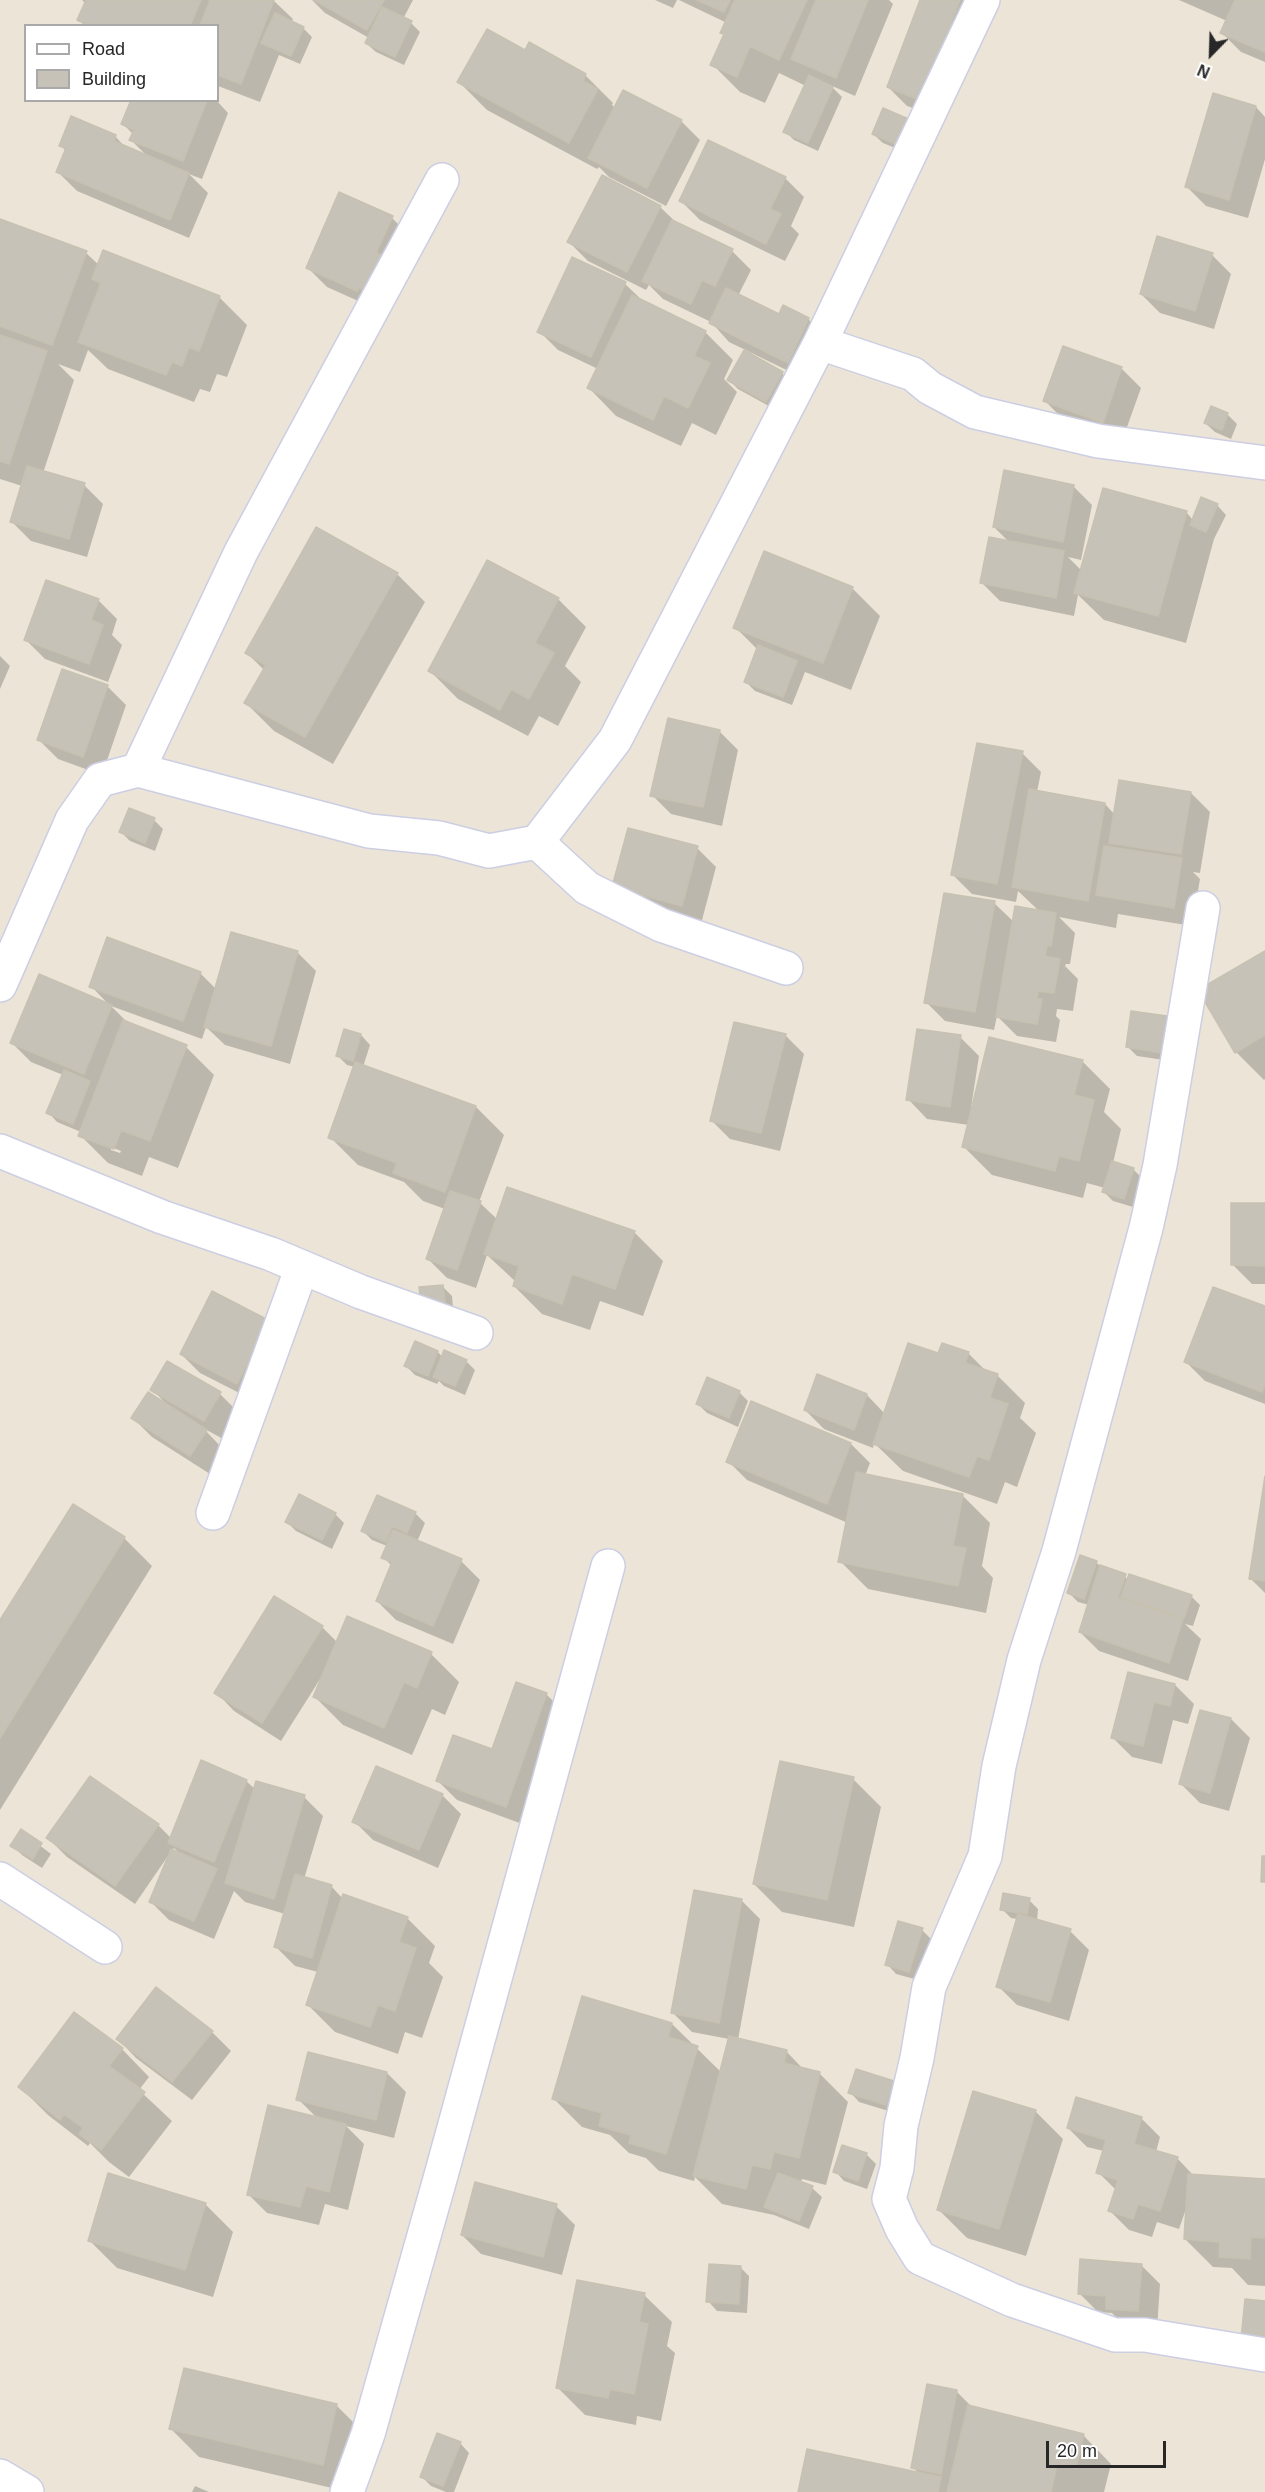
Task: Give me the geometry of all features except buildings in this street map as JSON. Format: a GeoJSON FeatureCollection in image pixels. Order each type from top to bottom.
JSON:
{"type":"FeatureCollection","features":[{"type":"Feature","properties":{"kind":"street"},"geometry":{"type":"LineString","coordinates":[[0,985],[72,820],[100,780],[138,770],[369,831],[439,838],[489,851],[537,842],[615,740],[820,343],[983,0]]}},
{"type":"Feature","properties":{"kind":"street"},"geometry":{"type":"LineString","coordinates":[[138,770],[242,552],[442,180]]}},
{"type":"Feature","properties":{"kind":"street"},"geometry":{"type":"LineString","coordinates":[[820,343],[913,374],[930,388],[975,412],[1098,441],[1265,463]]}},
{"type":"Feature","properties":{"kind":"street"},"geometry":{"type":"LineString","coordinates":[[537,842],[587,888],[661,924],[786,968]]}},
{"type":"Feature","properties":{"kind":"street"},"geometry":{"type":"LineString","coordinates":[[1203,908],[1162,1153],[1146,1228],[1059,1551],[1024,1660],[999,1766],[985,1856],[928,1988],[917,2058],[901,2126],[897,2168],[889,2199],[902,2229],[920,2258],[1012,2300],[1115,2335],[1145,2335],[1265,2355]]}},
{"type":"Feature","properties":{"kind":"street"},"geometry":{"type":"LineString","coordinates":[[0,1151],[162,1217],[271,1254],[361,1292],[476,1333]]}},
{"type":"Feature","properties":{"kind":"street"},"geometry":{"type":"LineString","coordinates":[[213,1513],[302,1266]]}},
{"type":"Feature","properties":{"kind":"street"},"geometry":{"type":"LineString","coordinates":[[347,2492],[368,2434],[434,2201],[608,1566]]}},
{"type":"Feature","properties":{"kind":"street"},"geometry":{"type":"LineString","coordinates":[[0,1879],[105,1947]]}},
{"type":"Feature","properties":{"kind":"street"},"geometry":{"type":"LineString","coordinates":[[0,2476],[27,2492]]}}]}
